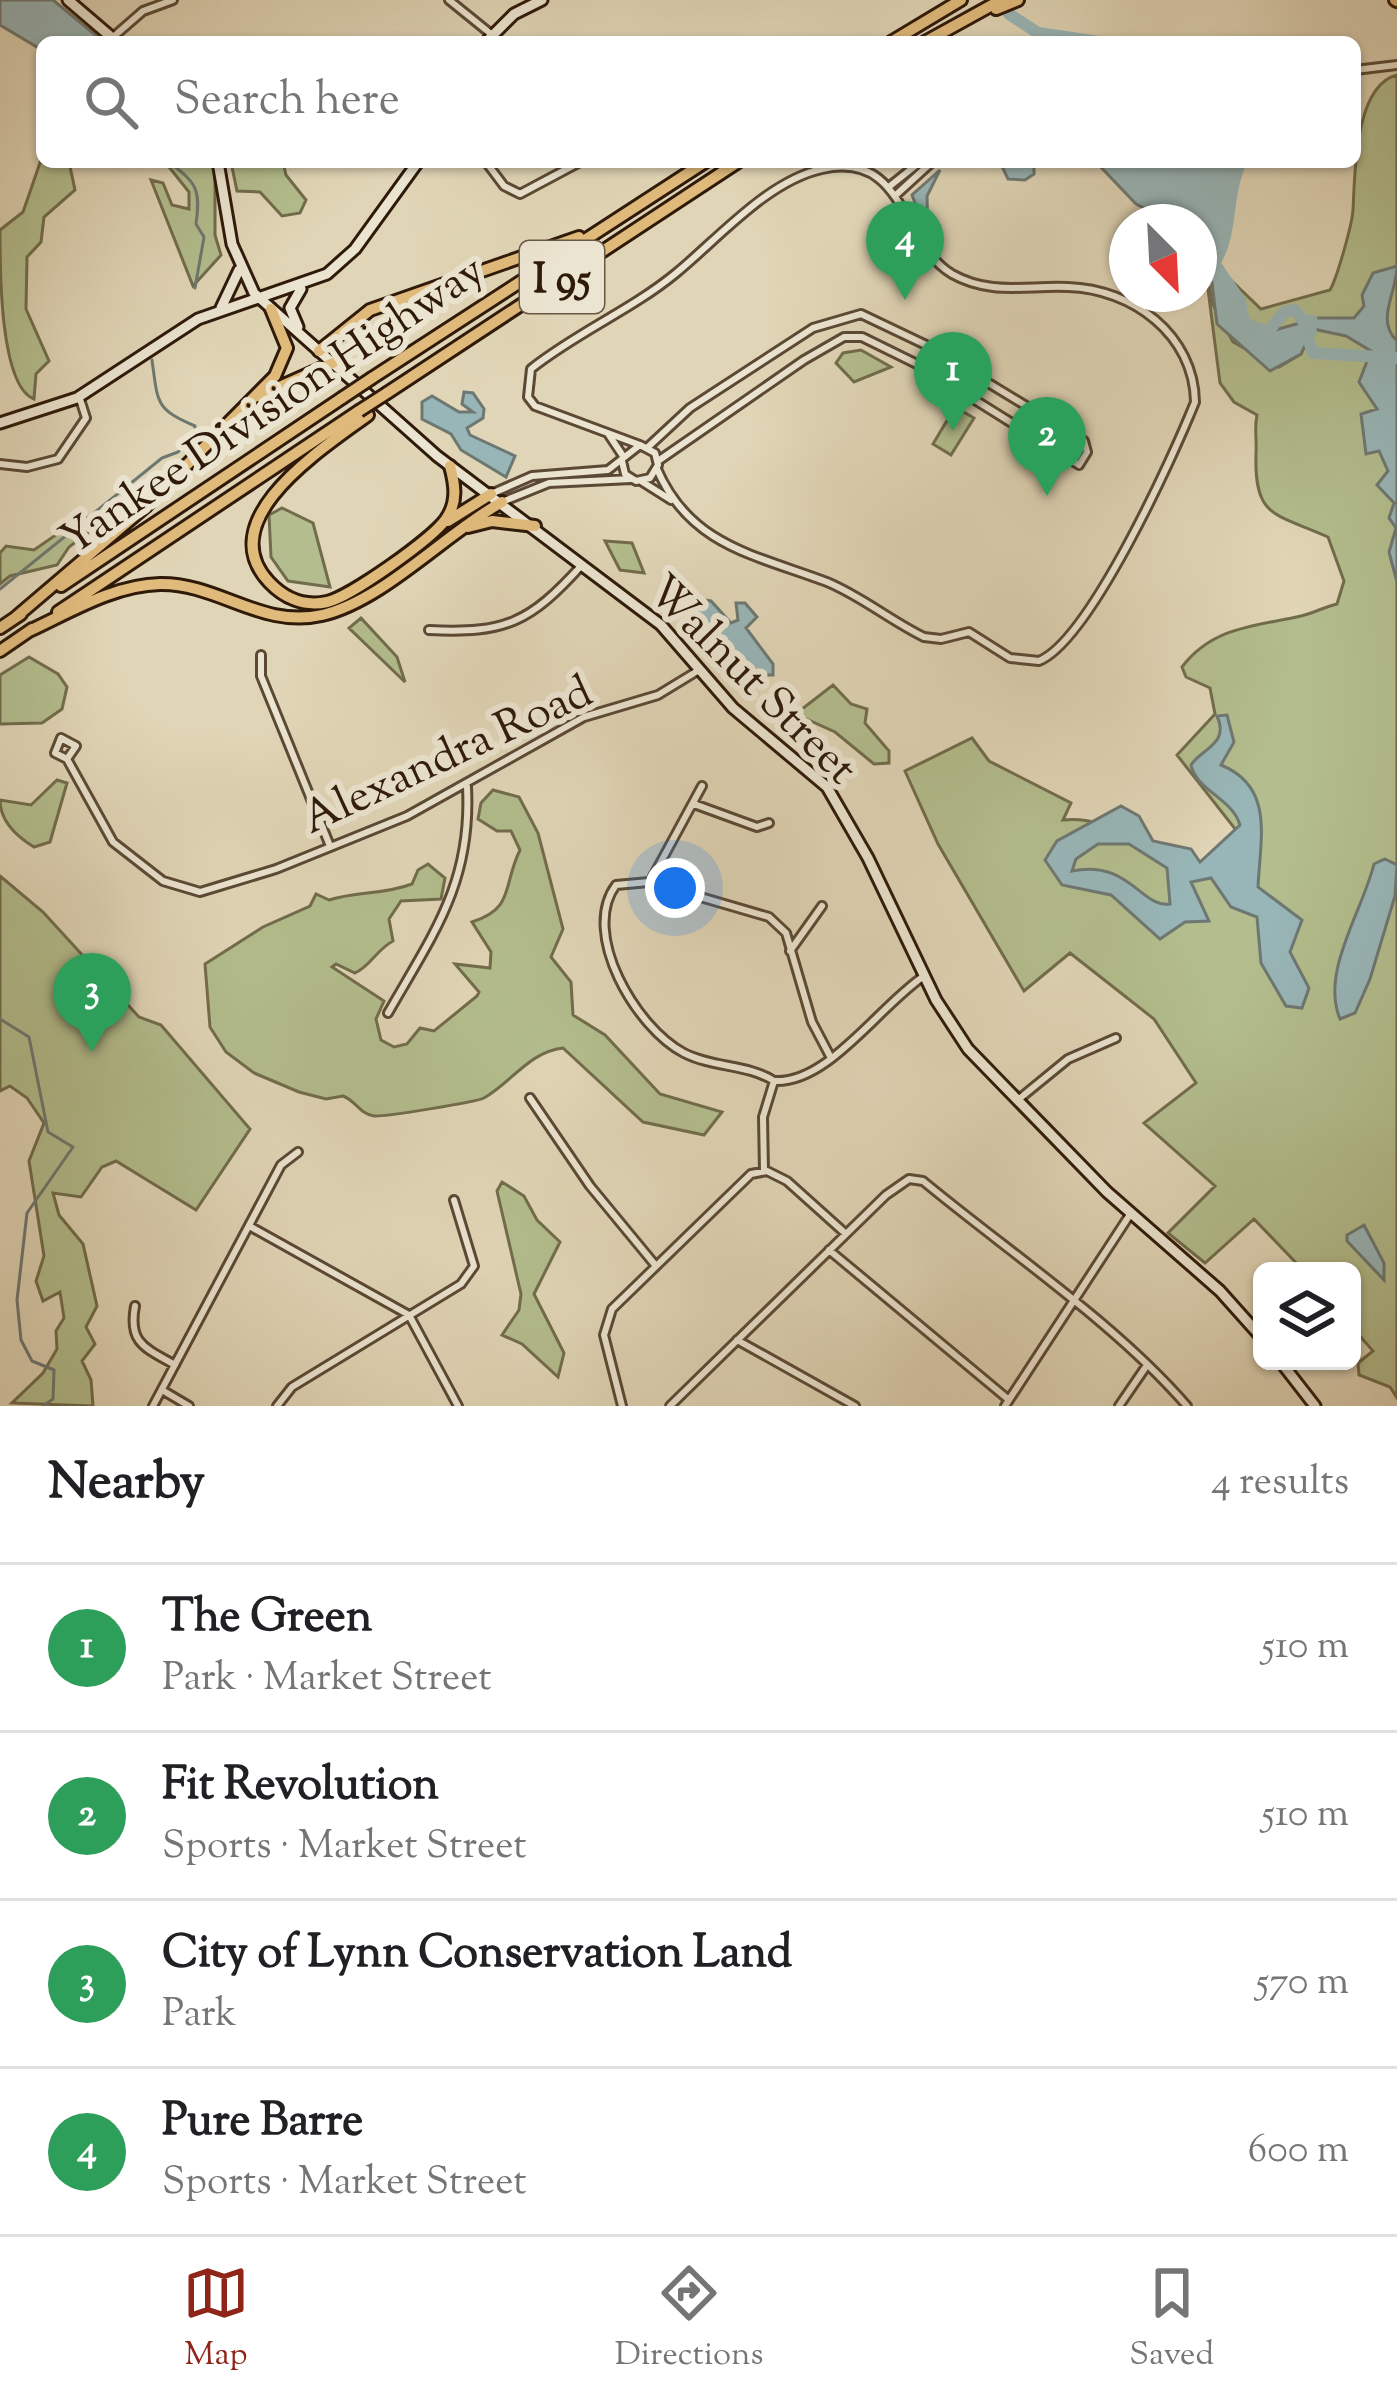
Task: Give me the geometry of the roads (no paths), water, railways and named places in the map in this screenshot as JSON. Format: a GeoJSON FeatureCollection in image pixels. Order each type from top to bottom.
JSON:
{"type":"FeatureCollection","features":[{"type":"Feature","properties":{"kind":"highway"},"geometry":{"type":"LineString","coordinates":[[901,36],[961,0]]}},
{"type":"Feature","properties":{"kind":"highway"},"geometry":{"type":"LineString","coordinates":[[935,36],[1001,0]]}},
{"type":"Feature","properties":{"kind":"highway"},"geometry":{"type":"LineString","coordinates":[[949,28],[1018,0]]}},
{"type":"Feature","properties":{"kind":"highway","name":"Yankee Division Highway"},"geometry":{"type":"LineString","coordinates":[[0,628],[696,168]]}},
{"type":"Feature","properties":{"kind":"highway","name":"Yankee Division Highway"},"geometry":{"type":"LineString","coordinates":[[0,651],[729,168]]}},
{"type":"Feature","properties":{"kind":"highway"},"geometry":{"type":"LineString","coordinates":[[320,351],[370,310],[392,300],[604,227]]}},
{"type":"Feature","properties":{"kind":"highway"},"geometry":{"type":"LineString","coordinates":[[16,617],[145,507],[286,356],[272,308]]}},
{"type":"Feature","properties":{"kind":"highway"},"geometry":{"type":"LineString","coordinates":[[245,404],[333,363]]}},
{"type":"Feature","properties":{"kind":"highway"},"geometry":{"type":"LineString","coordinates":[[363,413],[279,486],[263,508],[254,532],[262,576],[279,593],[299,602],[328,602],[435,530],[497,498]]}},
{"type":"Feature","properties":{"kind":"highway"},"geometry":{"type":"LineString","coordinates":[[435,530],[453,505],[450,466]]}},
{"type":"Feature","properties":{"kind":"highway"},"geometry":{"type":"LineString","coordinates":[[29,631],[121,590],[162,584],[268,616],[327,614],[355,602],[460,530],[497,498]]}},
{"type":"Feature","properties":{"kind":"highway"},"geometry":{"type":"LineString","coordinates":[[460,530],[492,521],[535,526]]}},
{"type":"Feature","properties":{"kind":"main road"},"geometry":{"type":"LineString","coordinates":[[68,0],[110,36]]}},
{"type":"Feature","properties":{"kind":"main road"},"geometry":{"type":"LineString","coordinates":[[492,36],[542,0]]}},
{"type":"Feature","properties":{"kind":"main road","name":"Walnut Street"},"geometry":{"type":"LineString","coordinates":[[219,168],[240,268],[259,297],[450,466],[661,625],[734,708],[826,788],[868,858],[924,976],[968,1049],[1253,1328]]}},
{"type":"Feature","properties":{"kind":"main road"},"geometry":{"type":"LineString","coordinates":[[304,337],[293,320],[291,299],[355,250],[414,168]]}},
{"type":"Feature","properties":{"kind":"main road"},"geometry":{"type":"LineString","coordinates":[[217,312],[231,296],[240,268]]}},
{"type":"Feature","properties":{"kind":"main road"},"geometry":{"type":"LineString","coordinates":[[0,423],[79,396],[166,335],[217,312],[315,280]]}},
{"type":"Feature","properties":{"kind":"main road"},"geometry":{"type":"LineString","coordinates":[[1287,1370],[1315,1406]]}},
{"type":"Feature","properties":{"kind":"street"},"geometry":{"type":"LineString","coordinates":[[119,36],[143,11],[173,0]]}},
{"type":"Feature","properties":{"kind":"street"},"geometry":{"type":"LineString","coordinates":[[449,0],[487,36]]}},
{"type":"Feature","properties":{"kind":"street"},"geometry":{"type":"LineString","coordinates":[[1361,69],[1397,65]]}},
{"type":"Feature","properties":{"kind":"street"},"geometry":{"type":"LineString","coordinates":[[490,168],[504,186],[520,194],[569,168]]}},
{"type":"Feature","properties":{"kind":"street"},"geometry":{"type":"LineString","coordinates":[[848,168],[889,187],[926,251],[949,272],[1003,290],[1066,286],[1104,293],[1166,328],[1189,358],[1195,402],[1174,454],[1136,530],[1062,644],[1046,658],[1028,663],[987,647],[969,632],[941,639],[924,637],[828,583],[731,550],[688,520],[644,446],[536,406],[528,397],[531,369],[675,274],[716,232],[797,178],[821,169],[848,168]]}},
{"type":"Feature","properties":{"kind":"street"},"geometry":{"type":"LineString","coordinates":[[889,187],[913,168]]}},
{"type":"Feature","properties":{"kind":"street"},"geometry":{"type":"LineString","coordinates":[[897,194],[925,168]]}},
{"type":"Feature","properties":{"kind":"street"},"geometry":{"type":"LineString","coordinates":[[860,314],[926,345],[1084,441],[1087,452],[1079,465],[919,365],[862,337],[844,337],[804,360],[636,480],[548,483],[497,498],[532,476],[594,473],[622,459],[689,407],[813,328],[860,314]]}},
{"type":"Feature","properties":{"kind":"street"},"geometry":{"type":"LineString","coordinates":[[0,464],[27,467],[58,459],[86,418],[79,396]]}},
{"type":"Feature","properties":{"kind":"street"},"geometry":{"type":"LineString","coordinates":[[601,430],[616,440],[636,480],[674,502]]}},
{"type":"Feature","properties":{"kind":"street"},"geometry":{"type":"LineString","coordinates":[[430,630],[497,628],[528,618],[583,563]]}},
{"type":"Feature","properties":{"kind":"street"},"geometry":{"type":"LineString","coordinates":[[261,655],[261,676],[330,846]]}},
{"type":"Feature","properties":{"kind":"street","name":"Alexandra Road"},"geometry":{"type":"LineString","coordinates":[[68,759],[113,842],[181,888],[222,888],[467,787],[584,717],[658,695],[699,670]]}},
{"type":"Feature","properties":{"kind":"street"},"geometry":{"type":"LineString","coordinates":[[650,883],[702,786]]}},
{"type":"Feature","properties":{"kind":"street"},"geometry":{"type":"LineString","coordinates":[[388,1013],[450,907],[466,839],[467,787]]}},
{"type":"Feature","properties":{"kind":"street"},"geometry":{"type":"LineString","coordinates":[[694,804],[757,827],[769,823]]}},
{"type":"Feature","properties":{"kind":"street"},"geometry":{"type":"LineString","coordinates":[[831,1058],[812,1022],[786,933],[769,916],[650,883],[616,884],[604,901],[602,922],[611,956],[638,1007],[678,1050],[704,1063],[760,1072],[774,1081],[799,1079],[831,1058],[924,976]]}},
{"type":"Feature","properties":{"kind":"street"},"geometry":{"type":"LineString","coordinates":[[790,951],[822,906]]}},
{"type":"Feature","properties":{"kind":"street"},"geometry":{"type":"LineString","coordinates":[[1017,1100],[1068,1059],[1116,1038]]}},
{"type":"Feature","properties":{"kind":"street"},"geometry":{"type":"LineString","coordinates":[[764,1172],[763,1117],[774,1081]]}},
{"type":"Feature","properties":{"kind":"street"},"geometry":{"type":"LineString","coordinates":[[530,1098],[590,1186],[656,1266]]}},
{"type":"Feature","properties":{"kind":"street"},"geometry":{"type":"LineString","coordinates":[[153,1406],[280,1165],[298,1152]]}},
{"type":"Feature","properties":{"kind":"street"},"geometry":{"type":"LineString","coordinates":[[622,1406],[605,1322],[751,1174],[764,1172],[787,1181],[846,1234]]}},
{"type":"Feature","properties":{"kind":"street"},"geometry":{"type":"LineString","coordinates":[[670,1406],[896,1185],[917,1179],[1112,1330],[1186,1406]]}},
{"type":"Feature","properties":{"kind":"street"},"geometry":{"type":"LineString","coordinates":[[277,1406],[292,1387],[461,1285],[473,1266],[454,1200]]}},
{"type":"Feature","properties":{"kind":"street"},"geometry":{"type":"LineString","coordinates":[[829,1250],[1007,1403],[1131,1213]]}},
{"type":"Feature","properties":{"kind":"street"},"geometry":{"type":"LineString","coordinates":[[251,1227],[409,1315],[458,1406]]}},
{"type":"Feature","properties":{"kind":"street"},"geometry":{"type":"LineString","coordinates":[[135,1306],[131,1331],[136,1342],[175,1365]]}},
{"type":"Feature","properties":{"kind":"street"},"geometry":{"type":"LineString","coordinates":[[736,1340],[855,1406]]}},
{"type":"Feature","properties":{"kind":"street"},"geometry":{"type":"LineString","coordinates":[[1119,1406],[1144,1368]]}},
{"type":"Feature","properties":{"kind":"street"},"geometry":{"type":"LineString","coordinates":[[162,1390],[189,1406]]}},
{"type":"Feature","properties":{"kind":"water"},"geometry":{"type":"Polygon","coordinates":[[[0,0],[53,0],[97,36],[36,36],[36,46],[0,25],[0,0]]]}},
{"type":"Feature","properties":{"kind":"water"},"geometry":{"type":"Polygon","coordinates":[[[1003,168],[1034,168],[1025,180],[1008,179],[1003,168]]]}},
{"type":"Feature","properties":{"kind":"water"},"geometry":{"type":"Polygon","coordinates":[[[1102,168],[1238,168],[1217,257],[1217,204],[1136,204],[1102,168]]]}},
{"type":"Feature","properties":{"kind":"water"},"geometry":{"type":"Polygon","coordinates":[[[940,170],[927,196],[928,237],[912,195],[940,170]]]}},
{"type":"Feature","properties":{"kind":"water"},"geometry":{"type":"Polygon","coordinates":[[[1397,266],[1387,315],[1397,341],[1397,582],[1389,552],[1396,528],[1389,518],[1394,503],[1377,485],[1388,471],[1379,451],[1366,454],[1361,414],[1377,409],[1359,382],[1371,351],[1346,336],[1313,329],[1301,354],[1270,371],[1217,324],[1217,273],[1224,276],[1243,320],[1268,332],[1318,318],[1354,318],[1364,306],[1362,295],[1373,273],[1397,266]]]}},
{"type":"Feature","properties":{"kind":"water"},"geometry":{"type":"Polygon","coordinates":[[[464,392],[473,393],[484,409],[483,418],[467,428],[470,435],[515,456],[506,477],[461,450],[451,434],[422,419],[422,402],[432,396],[459,412],[473,412],[462,404],[464,392]]]}},
{"type":"Feature","properties":{"kind":"water"},"geometry":{"type":"Polygon","coordinates":[[[686,597],[711,601],[731,623],[738,620],[736,603],[745,603],[757,617],[746,628],[773,664],[773,675],[747,669],[721,651],[689,615],[682,603],[686,597]]]}},
{"type":"Feature","properties":{"kind":"water"},"geometry":{"type":"Polygon","coordinates":[[[1227,715],[1234,742],[1221,765],[1250,787],[1257,801],[1261,833],[1258,887],[1302,920],[1290,952],[1309,988],[1302,1008],[1286,1006],[1261,963],[1257,917],[1231,907],[1211,878],[1191,882],[1209,921],[1185,922],[1160,939],[1111,895],[1062,885],[1045,860],[1057,841],[1121,806],[1139,816],[1153,841],[1191,849],[1200,862],[1240,825],[1230,808],[1200,782],[1191,765],[1217,740],[1217,716],[1227,715]],[[1098,844],[1076,859],[1072,871],[1107,872],[1160,904],[1170,904],[1167,868],[1129,844],[1098,844]]]}},
{"type":"Feature","properties":{"kind":"water"},"geometry":{"type":"Polygon","coordinates":[[[1385,859],[1397,865],[1395,896],[1355,1013],[1340,1019],[1335,1001],[1339,961],[1374,864],[1385,859]]]}},
{"type":"Feature","properties":{"kind":"water"},"geometry":{"type":"Polygon","coordinates":[[[1364,1225],[1384,1263],[1384,1280],[1347,1241],[1347,1235],[1364,1225]]]}},
{"type":"Feature","properties":{"kind":"waterway"},"geometry":{"type":"LineString","coordinates":[[1009,14],[1038,33],[1058,36]]}},
{"type":"Feature","properties":{"kind":"waterway"},"geometry":{"type":"LineString","coordinates":[[176,168],[197,194],[196,224],[204,237],[195,288]]}},
{"type":"Feature","properties":{"kind":"waterway"},"geometry":{"type":"LineString","coordinates":[[1239,168],[1224,240],[1214,263],[1240,301],[1244,323],[1268,332],[1284,312],[1295,310],[1303,321],[1312,321],[1306,326],[1313,353],[1397,358]]}},
{"type":"Feature","properties":{"kind":"waterway"},"geometry":{"type":"LineString","coordinates":[[0,589],[195,434],[195,426],[172,415],[161,403],[152,360]]}},
{"type":"Feature","properties":{"kind":"waterway"},"geometry":{"type":"LineString","coordinates":[[0,1019],[29,1037],[48,1132],[73,1147],[27,1213],[17,1300],[21,1340],[32,1361],[54,1370],[53,1399],[43,1406]]}},
{"type":"Feature","properties":{"kind":"place","name":"Pure Barre"},"geometry":{"type":"Point","coordinates":[905,300]}},
{"type":"Feature","properties":{"kind":"place","name":"The Green"},"geometry":{"type":"Point","coordinates":[953,431]}},
{"type":"Feature","properties":{"kind":"place","name":"Fit Revolution"},"geometry":{"type":"Point","coordinates":[1047,496]}},
{"type":"Feature","properties":{"kind":"place","name":"City of Lynn Conservation Land"},"geometry":{"type":"Point","coordinates":[92,1052]}}]}
